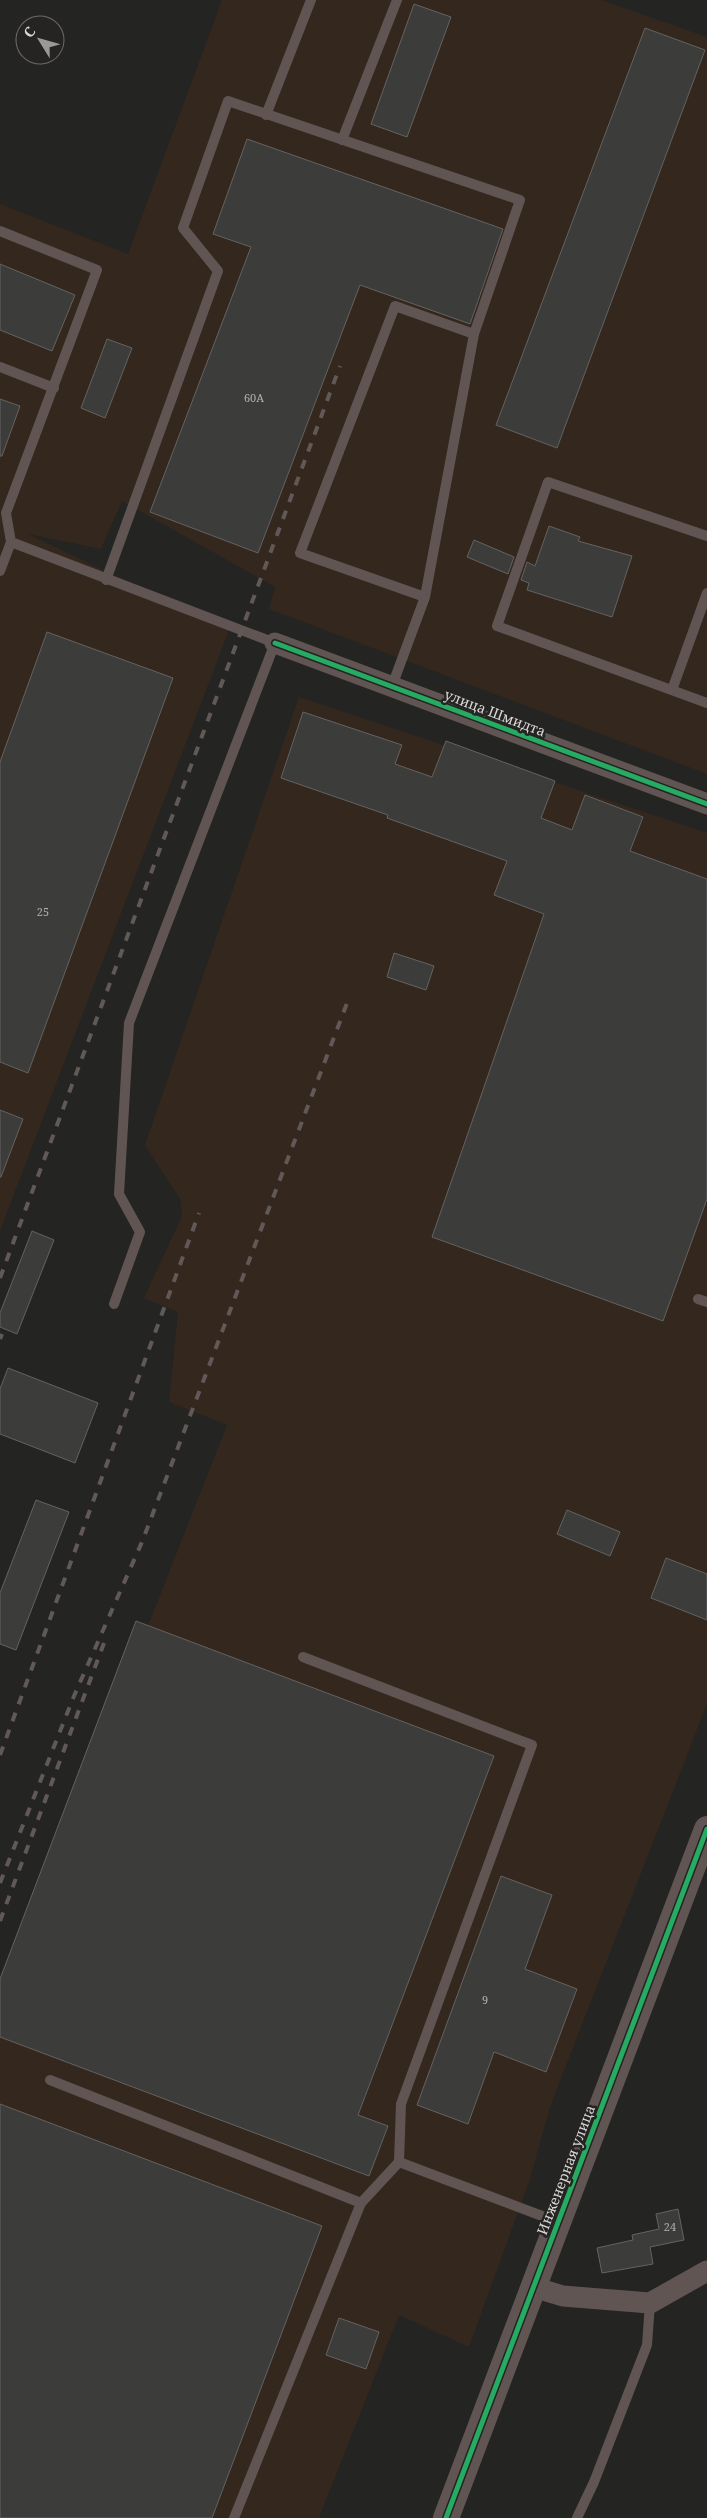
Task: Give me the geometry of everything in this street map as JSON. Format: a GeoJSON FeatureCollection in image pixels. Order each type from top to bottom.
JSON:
{"type":"FeatureCollection","features":[{"type":"Feature","properties":{"kind":"street","name":"улица Шмидта"},"geometry":{"type":"LineString","coordinates":[[275,644],[707,804]]}},
{"type":"Feature","properties":{"kind":"street","name":"Инженерная улица"},"geometry":{"type":"LineString","coordinates":[[446,2518],[707,1829]]}},
{"type":"Feature","properties":{"kind":"street"},"geometry":{"type":"LineString","coordinates":[[533,2287],[563,2296],[650,2303],[707,2272]]}},
{"type":"Feature","properties":{"kind":"lane"},"geometry":{"type":"LineString","coordinates":[[266,115],[311,0]]}},
{"type":"Feature","properties":{"kind":"lane"},"geometry":{"type":"LineString","coordinates":[[342,140],[397,0]]}},
{"type":"Feature","properties":{"kind":"lane"},"geometry":{"type":"LineString","coordinates":[[106,580],[218,271],[183,228],[228,101],[520,200],[474,334],[425,597],[392,686]]}},
{"type":"Feature","properties":{"kind":"lane"},"geometry":{"type":"LineString","coordinates":[[0,231],[97,270],[6,514],[11,542],[0,571]]}},
{"type":"Feature","properties":{"kind":"lane"},"geometry":{"type":"LineString","coordinates":[[425,597],[300,553],[395,306],[474,334]]}},
{"type":"Feature","properties":{"kind":"lane"},"geometry":{"type":"LineString","coordinates":[[0,367],[54,388]]}},
{"type":"Feature","properties":{"kind":"lane"},"geometry":{"type":"LineString","coordinates":[[707,536],[548,482],[497,626],[707,703]]}},
{"type":"Feature","properties":{"kind":"lane"},"geometry":{"type":"LineString","coordinates":[[11,542],[275,644],[129,1023],[119,1194],[140,1232],[114,1304]]}},
{"type":"Feature","properties":{"kind":"lane"},"geometry":{"type":"LineString","coordinates":[[672,690],[707,593]]}},
{"type":"Feature","properties":{"kind":"lane"},"geometry":{"type":"LineString","coordinates":[[234,2518],[361,2203],[399,2162],[401,2104],[532,1746],[303,1657]]}},
{"type":"Feature","properties":{"kind":"lane"},"geometry":{"type":"LineString","coordinates":[[50,2080],[361,2203]]}},
{"type":"Feature","properties":{"kind":"lane"},"geometry":{"type":"LineString","coordinates":[[399,2162],[558,2223]]}},
{"type":"Feature","properties":{"kind":"lane"},"geometry":{"type":"LineString","coordinates":[[577,2518],[594,2482],[647,2345],[650,2303]]}},
{"type":"Feature","properties":{"kind":"shaded area"},"geometry":{"type":"Polygon","coordinates":[[[222,0],[601,0],[707,37],[707,774],[269,609],[275,587],[122,501],[101,549],[28,534],[229,630],[0,1231],[0,204],[128,254],[222,0]]]}},
{"type":"Feature","properties":{"kind":"shaded area"},"geometry":{"type":"Polygon","coordinates":[[[299,697],[707,833],[707,1704],[551,2104],[529,2182],[469,2347],[399,2315],[319,2518],[0,2518],[0,2002],[227,1425],[169,1402],[178,1312],[144,1298],[182,1216],[180,1199],[145,1145],[299,697]]]}},
{"type":"Feature","properties":{"kind":"building"},"geometry":{"type":"Polygon","coordinates":[[[414,4],[451,17],[407,137],[371,124],[414,4]]]}},
{"type":"Feature","properties":{"kind":"building"},"geometry":{"type":"Polygon","coordinates":[[[645,28],[705,50],[557,448],[496,425],[645,28]]]}},
{"type":"Feature","properties":{"kind":"building"},"geometry":{"type":"Polygon","coordinates":[[[247,139],[503,229],[470,324],[360,285],[258,553],[150,512],[251,247],[213,234],[247,139]]]}},
{"type":"Feature","properties":{"kind":"building"},"geometry":{"type":"Polygon","coordinates":[[[0,264],[75,295],[52,351],[0,330],[0,264]]]}},
{"type":"Feature","properties":{"kind":"building"},"geometry":{"type":"Polygon","coordinates":[[[107,339],[132,348],[105,418],[81,408],[107,339]]]}},
{"type":"Feature","properties":{"kind":"building"},"geometry":{"type":"Polygon","coordinates":[[[0,399],[20,406],[2,456],[0,456],[0,399]]]}},
{"type":"Feature","properties":{"kind":"building"},"geometry":{"type":"Polygon","coordinates":[[[549,526],[580,537],[578,541],[632,556],[612,617],[527,590],[529,583],[521,580],[527,562],[535,566],[549,526]]]}},
{"type":"Feature","properties":{"kind":"building"},"geometry":{"type":"Polygon","coordinates":[[[474,540],[514,557],[508,574],[467,557],[474,540]]]}},
{"type":"Feature","properties":{"kind":"building"},"geometry":{"type":"Polygon","coordinates":[[[47,632],[173,678],[28,1073],[0,1062],[0,762],[47,632]]]}},
{"type":"Feature","properties":{"kind":"building"},"geometry":{"type":"Polygon","coordinates":[[[303,712],[402,745],[395,764],[432,777],[446,741],[555,781],[541,818],[572,830],[585,795],[643,817],[630,851],[707,879],[707,1199],[663,1321],[432,1237],[544,914],[494,895],[507,861],[387,818],[388,815],[281,778],[303,712]]]}},
{"type":"Feature","properties":{"kind":"building"},"geometry":{"type":"Polygon","coordinates":[[[394,953],[434,966],[426,990],[387,977],[394,953]]]}},
{"type":"Feature","properties":{"kind":"building"},"geometry":{"type":"Polygon","coordinates":[[[0,1110],[23,1119],[1,1177],[0,1177],[0,1110]]]}},
{"type":"Feature","properties":{"kind":"building"},"geometry":{"type":"Polygon","coordinates":[[[32,1231],[54,1240],[17,1334],[0,1327],[0,1313],[32,1231]]]}},
{"type":"Feature","properties":{"kind":"building"},"geometry":{"type":"Polygon","coordinates":[[[8,1368],[98,1403],[75,1463],[0,1434],[0,1389],[8,1368]]]}},
{"type":"Feature","properties":{"kind":"building"},"geometry":{"type":"Polygon","coordinates":[[[36,1500],[69,1512],[16,1650],[0,1644],[0,1593],[36,1500]]]}},
{"type":"Feature","properties":{"kind":"building"},"geometry":{"type":"Polygon","coordinates":[[[567,1510],[620,1532],[610,1556],[557,1534],[567,1510]]]}},
{"type":"Feature","properties":{"kind":"building"},"geometry":{"type":"Polygon","coordinates":[[[666,1558],[707,1574],[707,1620],[651,1598],[666,1558]]]}},
{"type":"Feature","properties":{"kind":"building"},"geometry":{"type":"Polygon","coordinates":[[[136,1621],[494,1756],[358,2115],[388,2126],[369,2176],[0,2037],[0,1979],[136,1621]]]}},
{"type":"Feature","properties":{"kind":"building"},"geometry":{"type":"Polygon","coordinates":[[[501,1876],[552,1895],[525,1969],[577,1989],[546,2072],[494,2052],[468,2124],[417,2105],[501,1876]]]}},
{"type":"Feature","properties":{"kind":"building"},"geometry":{"type":"Polygon","coordinates":[[[0,2104],[322,2226],[212,2518],[0,2518],[0,2104]]]}},
{"type":"Feature","properties":{"kind":"building"},"geometry":{"type":"Polygon","coordinates":[[[678,2209],[684,2240],[650,2247],[653,2264],[602,2273],[597,2248],[633,2240],[632,2235],[659,2229],[656,2214],[678,2209]]]}},
{"type":"Feature","properties":{"kind":"building"},"geometry":{"type":"Polygon","coordinates":[[[339,2318],[379,2332],[366,2369],[326,2355],[339,2318]]]}},
{"type":"Feature","properties":{"kind":"railway"},"geometry":{"type":"LineString","coordinates":[[0,1278],[340,366]]}},
{"type":"Feature","properties":{"kind":"railway"},"geometry":{"type":"LineString","coordinates":[[0,1883],[74,1696],[142,1542],[349,998]]}},
{"type":"Feature","properties":{"kind":"railway"},"geometry":{"type":"LineString","coordinates":[[0,1755],[199,1213]]}},
{"type":"Feature","properties":{"kind":"railway"},"geometry":{"type":"LineString","coordinates":[[0,1339],[2,1334]]}},
{"type":"Feature","properties":{"kind":"railway"},"geometry":{"type":"LineString","coordinates":[[0,1921],[104,1643]]}},
{"type":"Feature","properties":{"kind":"cycle path"},"geometry":{"type":"LineString","coordinates":[[275,643],[707,804]]}},
{"type":"Feature","properties":{"kind":"cycle path"},"geometry":{"type":"LineString","coordinates":[[446,2518],[707,1829]]}}]}
